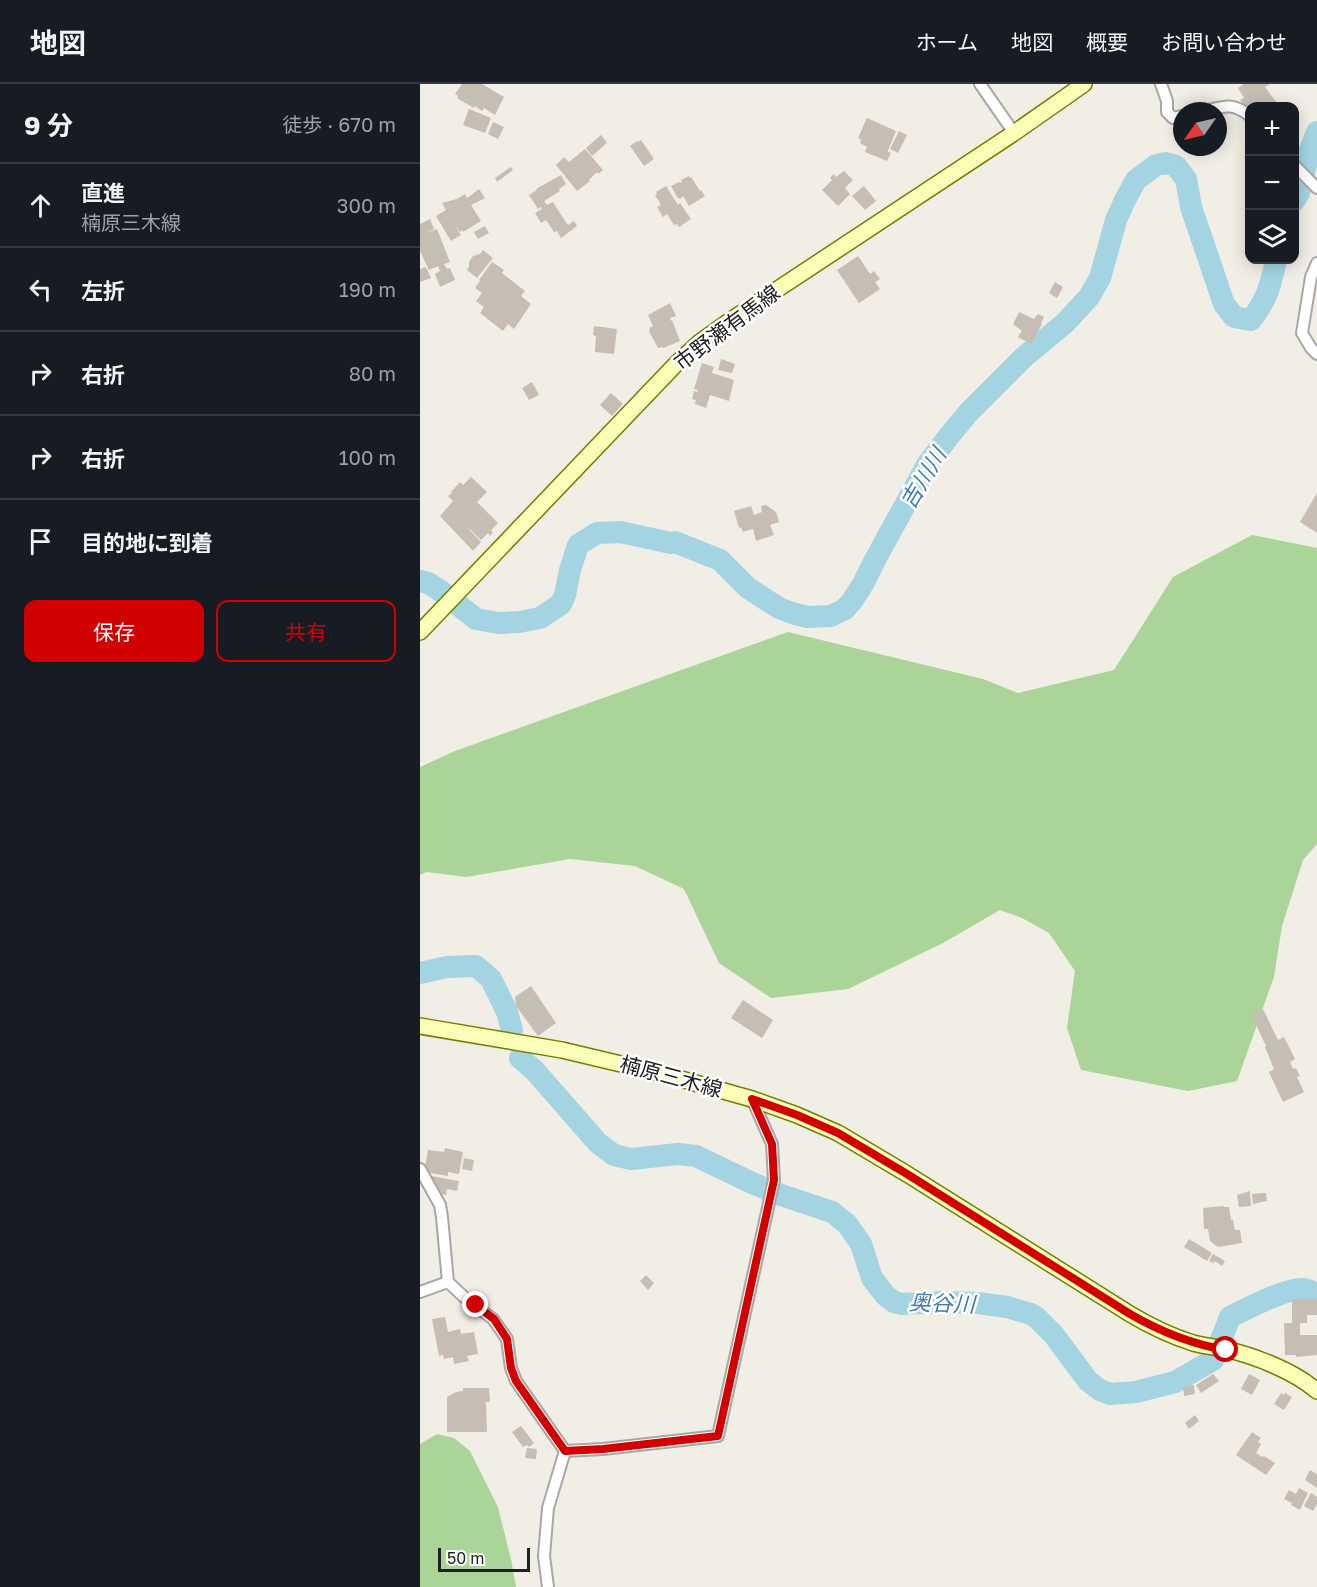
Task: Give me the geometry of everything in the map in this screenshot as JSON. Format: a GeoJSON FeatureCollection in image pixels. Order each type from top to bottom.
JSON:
{"type":"FeatureCollection","features":[{"type":"Feature","properties":{"kind":"main road","name":"市野瀬有馬線"},"geometry":{"type":"LineString","coordinates":[[420,632],[677,363],[700,342],[1084,84]]}},
{"type":"Feature","properties":{"kind":"main road","name":"楠原三木線"},"geometry":{"type":"LineString","coordinates":[[420,1026],[561,1050],[663,1074],[752,1099],[797,1115],[838,1133],[907,1174],[1157,1330],[1192,1342],[1255,1358],[1284,1370],[1317,1391]]}},
{"type":"Feature","properties":{"kind":"street"},"geometry":{"type":"LineString","coordinates":[[980,84],[1014,133]]}},
{"type":"Feature","properties":{"kind":"street"},"geometry":{"type":"LineString","coordinates":[[1161,84],[1167,101],[1167,112],[1173,118]]}},
{"type":"Feature","properties":{"kind":"street"},"geometry":{"type":"LineString","coordinates":[[1227,105],[1245,113]]}},
{"type":"Feature","properties":{"kind":"street"},"geometry":{"type":"LineString","coordinates":[[1299,170],[1317,188]]}},
{"type":"Feature","properties":{"kind":"street"},"geometry":{"type":"LineString","coordinates":[[1317,263],[1311,277],[1302,333],[1317,354]]}},
{"type":"Feature","properties":{"kind":"street"},"geometry":{"type":"LineString","coordinates":[[565,1451],[718,1436],[774,1180],[772,1144],[752,1099]]}},
{"type":"Feature","properties":{"kind":"street"},"geometry":{"type":"LineString","coordinates":[[420,1168],[440,1205],[448,1282],[494,1319],[507,1339],[511,1368],[516,1381],[565,1451]]}},
{"type":"Feature","properties":{"kind":"street"},"geometry":{"type":"LineString","coordinates":[[420,1292],[448,1282]]}},
{"type":"Feature","properties":{"kind":"street"},"geometry":{"type":"LineString","coordinates":[[548,1587],[544,1556],[548,1508],[565,1451]]}},
{"type":"Feature","properties":{"kind":"green space"},"geometry":{"type":"Polygon","coordinates":[[[1252,535],[1317,548],[1317,844],[1303,860],[1282,926],[1274,977],[1237,1081],[1188,1091],[1081,1070],[1067,1028],[1075,971],[1049,933],[1022,918],[1000,910],[943,943],[848,989],[771,998],[719,963],[684,889],[635,866],[570,859],[466,877],[426,872],[420,875],[420,767],[455,751],[788,632],[983,679],[1018,693],[1114,670],[1173,577],[1252,535]]]}},
{"type":"Feature","properties":{"kind":"green space"},"geometry":{"type":"Polygon","coordinates":[[[437,1434],[454,1438],[470,1451],[498,1507],[516,1587],[420,1587],[420,1444],[437,1434]]]}},
{"type":"Feature","properties":{"kind":"building"},"geometry":{"type":"Polygon","coordinates":[[[462,84],[482,84],[504,97],[495,115],[484,108],[482,111],[475,106],[474,108],[457,98],[455,94],[462,84]]]}},
{"type":"Feature","properties":{"kind":"building"},"geometry":{"type":"Polygon","coordinates":[[[1244,84],[1270,84],[1265,87],[1276,102],[1245,102],[1245,107],[1240,100],[1244,98],[1238,88],[1244,84]]]}},
{"type":"Feature","properties":{"kind":"building"},"geometry":{"type":"Polygon","coordinates":[[[469,109],[491,118],[485,133],[463,125],[469,109]]]}},
{"type":"Feature","properties":{"kind":"building"},"geometry":{"type":"Polygon","coordinates":[[[867,118],[896,131],[887,153],[891,153],[887,161],[865,152],[867,147],[860,143],[861,139],[858,138],[867,118]]]}},
{"type":"Feature","properties":{"kind":"building"},"geometry":{"type":"Polygon","coordinates":[[[493,122],[504,127],[498,139],[488,134],[493,122]]]}},
{"type":"Feature","properties":{"kind":"building"},"geometry":{"type":"Polygon","coordinates":[[[899,131],[907,135],[898,153],[890,149],[899,131]]]}},
{"type":"Feature","properties":{"kind":"building"},"geometry":{"type":"Polygon","coordinates":[[[601,135],[607,143],[592,156],[586,148],[601,135]]]}},
{"type":"Feature","properties":{"kind":"building"},"geometry":{"type":"Polygon","coordinates":[[[641,140],[654,159],[644,166],[630,146],[641,140]]]}},
{"type":"Feature","properties":{"kind":"building"},"geometry":{"type":"Polygon","coordinates":[[[585,149],[603,170],[598,174],[597,172],[577,191],[556,165],[564,157],[569,162],[585,149]]]}},
{"type":"Feature","properties":{"kind":"building"},"geometry":{"type":"Polygon","coordinates":[[[511,167],[513,170],[497,182],[495,178],[511,167]]]}},
{"type":"Feature","properties":{"kind":"building"},"geometry":{"type":"Polygon","coordinates":[[[844,171],[853,180],[845,188],[850,194],[838,206],[822,190],[832,180],[830,178],[834,174],[836,177],[844,171]]]}},
{"type":"Feature","properties":{"kind":"building"},"geometry":{"type":"Polygon","coordinates":[[[561,175],[566,184],[559,189],[560,191],[544,201],[547,205],[553,202],[568,225],[574,221],[577,226],[561,238],[546,220],[541,223],[535,213],[542,209],[541,207],[538,209],[529,195],[561,175]]]}},
{"type":"Feature","properties":{"kind":"building"},"geometry":{"type":"Polygon","coordinates":[[[689,176],[705,196],[689,206],[683,196],[680,199],[677,197],[671,186],[682,182],[681,180],[689,176]]]}},
{"type":"Feature","properties":{"kind":"building"},"geometry":{"type":"Polygon","coordinates":[[[666,186],[678,205],[680,203],[691,219],[679,227],[677,224],[674,225],[667,214],[663,217],[657,207],[661,205],[655,195],[656,192],[666,186]]]}},
{"type":"Feature","properties":{"kind":"building"},"geometry":{"type":"Polygon","coordinates":[[[864,186],[876,201],[865,210],[852,196],[864,186]]]}},
{"type":"Feature","properties":{"kind":"building"},"geometry":{"type":"Polygon","coordinates":[[[479,189],[485,198],[471,205],[481,221],[463,232],[463,230],[460,232],[454,224],[461,235],[451,241],[436,216],[446,210],[442,203],[465,194],[467,198],[479,189]]]}},
{"type":"Feature","properties":{"kind":"building"},"geometry":{"type":"Polygon","coordinates":[[[430,219],[434,229],[424,233],[437,229],[450,262],[444,264],[447,269],[450,268],[455,280],[440,287],[435,274],[440,271],[438,266],[429,270],[420,251],[420,224],[430,219]]]}},
{"type":"Feature","properties":{"kind":"building"},"geometry":{"type":"Polygon","coordinates":[[[485,226],[489,233],[478,239],[474,232],[485,226]]]}},
{"type":"Feature","properties":{"kind":"building"},"geometry":{"type":"Polygon","coordinates":[[[483,250],[493,258],[477,278],[467,270],[473,256],[480,254],[483,250]]]}},
{"type":"Feature","properties":{"kind":"building"},"geometry":{"type":"Polygon","coordinates":[[[858,256],[870,274],[874,271],[880,279],[875,282],[880,289],[859,303],[837,270],[858,256]]]}},
{"type":"Feature","properties":{"kind":"building"},"geometry":{"type":"Polygon","coordinates":[[[492,262],[504,270],[502,273],[525,291],[521,296],[531,304],[514,329],[508,324],[503,331],[480,313],[484,307],[476,301],[482,293],[475,288],[492,262]]]}},
{"type":"Feature","properties":{"kind":"building"},"geometry":{"type":"Polygon","coordinates":[[[426,267],[431,278],[420,282],[420,269],[426,267]]]}},
{"type":"Feature","properties":{"kind":"building"},"geometry":{"type":"Polygon","coordinates":[[[1055,282],[1063,287],[1057,298],[1049,293],[1055,282]]]}},
{"type":"Feature","properties":{"kind":"building"},"geometry":{"type":"Polygon","coordinates":[[[670,303],[676,316],[670,318],[680,341],[658,348],[649,331],[653,326],[648,315],[670,303]]]}},
{"type":"Feature","properties":{"kind":"building"},"geometry":{"type":"Polygon","coordinates":[[[1019,312],[1034,319],[1038,314],[1044,317],[1031,344],[1018,337],[1022,331],[1013,324],[1019,312]]]}},
{"type":"Feature","properties":{"kind":"building"},"geometry":{"type":"Polygon","coordinates":[[[594,326],[617,329],[614,354],[595,352],[594,326]]]}},
{"type":"Feature","properties":{"kind":"building"},"geometry":{"type":"Polygon","coordinates":[[[721,359],[735,364],[732,373],[718,370],[721,359]]]}},
{"type":"Feature","properties":{"kind":"building"},"geometry":{"type":"Polygon","coordinates":[[[702,363],[714,367],[712,373],[734,380],[729,401],[710,395],[706,408],[695,404],[696,400],[692,399],[694,391],[698,390],[694,389],[702,363]]]}},
{"type":"Feature","properties":{"kind":"building"},"geometry":{"type":"Polygon","coordinates":[[[532,382],[539,395],[529,400],[522,388],[532,382]]]}},
{"type":"Feature","properties":{"kind":"building"},"geometry":{"type":"Polygon","coordinates":[[[611,393],[623,404],[612,416],[600,405],[611,393]]]}},
{"type":"Feature","properties":{"kind":"building"},"geometry":{"type":"Polygon","coordinates":[[[471,477],[487,492],[477,502],[498,523],[491,530],[493,532],[490,536],[488,533],[481,540],[469,529],[481,542],[473,551],[440,516],[453,501],[448,496],[451,492],[460,482],[463,485],[471,477]]]}},
{"type":"Feature","properties":{"kind":"building"},"geometry":{"type":"Polygon","coordinates":[[[1317,493],[1317,533],[1300,522],[1317,493]]]}},
{"type":"Feature","properties":{"kind":"building"},"geometry":{"type":"Polygon","coordinates":[[[766,505],[776,512],[779,522],[770,525],[774,535],[756,541],[753,529],[743,532],[741,527],[739,528],[734,511],[751,506],[754,515],[762,512],[761,506],[766,505]]]}},
{"type":"Feature","properties":{"kind":"building"},"geometry":{"type":"Polygon","coordinates":[[[531,986],[556,1023],[538,1036],[516,1006],[515,997],[531,986]]]}},
{"type":"Feature","properties":{"kind":"building"},"geometry":{"type":"Polygon","coordinates":[[[743,1000],[773,1020],[762,1038],[731,1018],[743,1000]]]}},
{"type":"Feature","properties":{"kind":"building"},"geometry":{"type":"Polygon","coordinates":[[[1263,1009],[1278,1040],[1284,1037],[1295,1059],[1290,1062],[1300,1076],[1297,1077],[1304,1092],[1283,1102],[1269,1072],[1274,1069],[1266,1046],[1251,1014],[1263,1009]]]}},
{"type":"Feature","properties":{"kind":"building"},"geometry":{"type":"Polygon","coordinates":[[[445,1148],[463,1152],[459,1174],[448,1172],[448,1176],[424,1172],[428,1150],[444,1152],[445,1148]]]}},
{"type":"Feature","properties":{"kind":"building"},"geometry":{"type":"Polygon","coordinates":[[[464,1158],[474,1160],[472,1171],[462,1169],[464,1158]]]}},
{"type":"Feature","properties":{"kind":"building"},"geometry":{"type":"Polygon","coordinates":[[[431,1176],[459,1181],[457,1191],[447,1189],[446,1195],[428,1192],[431,1176]]]}},
{"type":"Feature","properties":{"kind":"building"},"geometry":{"type":"Polygon","coordinates":[[[1250,1191],[1251,1206],[1239,1207],[1237,1195],[1250,1191]]]}},
{"type":"Feature","properties":{"kind":"building"},"geometry":{"type":"Polygon","coordinates":[[[1266,1193],[1267,1201],[1253,1204],[1252,1194],[1266,1193]]]}},
{"type":"Feature","properties":{"kind":"building"},"geometry":{"type":"Polygon","coordinates":[[[1229,1207],[1235,1230],[1240,1230],[1242,1243],[1218,1247],[1210,1241],[1208,1229],[1204,1229],[1203,1208],[1229,1207]]]}},
{"type":"Feature","properties":{"kind":"building"},"geometry":{"type":"Polygon","coordinates":[[[1189,1239],[1212,1253],[1207,1261],[1184,1247],[1189,1239]]]}},
{"type":"Feature","properties":{"kind":"building"},"geometry":{"type":"Polygon","coordinates":[[[1213,1254],[1225,1261],[1222,1266],[1215,1261],[1213,1263],[1209,1261],[1213,1254]]]}},
{"type":"Feature","properties":{"kind":"building"},"geometry":{"type":"Polygon","coordinates":[[[646,1275],[654,1283],[648,1290],[640,1281],[646,1275]]]}},
{"type":"Feature","properties":{"kind":"building"},"geometry":{"type":"Polygon","coordinates":[[[1292,1299],[1317,1299],[1317,1315],[1307,1315],[1307,1323],[1300,1323],[1300,1335],[1317,1335],[1317,1355],[1296,1357],[1296,1355],[1285,1355],[1284,1323],[1292,1323],[1292,1299]]]}},
{"type":"Feature","properties":{"kind":"building"},"geometry":{"type":"Polygon","coordinates":[[[445,1317],[448,1332],[460,1329],[461,1334],[474,1332],[478,1354],[467,1356],[469,1361],[454,1364],[453,1357],[444,1359],[443,1355],[439,1356],[432,1319],[445,1317]]]}},
{"type":"Feature","properties":{"kind":"building"},"geometry":{"type":"Polygon","coordinates":[[[1213,1374],[1219,1381],[1201,1393],[1196,1385],[1213,1374]]]}},
{"type":"Feature","properties":{"kind":"building"},"geometry":{"type":"Polygon","coordinates":[[[1249,1374],[1260,1380],[1252,1395],[1241,1389],[1249,1374]]]}},
{"type":"Feature","properties":{"kind":"building"},"geometry":{"type":"Polygon","coordinates":[[[1194,1385],[1195,1394],[1184,1396],[1183,1387],[1194,1385]]]}},
{"type":"Feature","properties":{"kind":"building"},"geometry":{"type":"Polygon","coordinates":[[[463,1388],[489,1388],[490,1402],[486,1402],[487,1432],[447,1432],[447,1397],[463,1391],[463,1388]]]}},
{"type":"Feature","properties":{"kind":"building"},"geometry":{"type":"Polygon","coordinates":[[[1281,1393],[1292,1397],[1284,1410],[1274,1404],[1281,1393]]]}},
{"type":"Feature","properties":{"kind":"building"},"geometry":{"type":"Polygon","coordinates":[[[1195,1415],[1199,1421],[1189,1429],[1185,1423],[1195,1415]]]}},
{"type":"Feature","properties":{"kind":"building"},"geometry":{"type":"Polygon","coordinates":[[[521,1426],[534,1443],[529,1447],[527,1445],[523,1447],[512,1432],[521,1426]]]}},
{"type":"Feature","properties":{"kind":"building"},"geometry":{"type":"Polygon","coordinates":[[[1252,1432],[1261,1438],[1258,1442],[1261,1444],[1256,1453],[1275,1463],[1266,1475],[1236,1455],[1252,1432]]]}},
{"type":"Feature","properties":{"kind":"building"},"geometry":{"type":"Polygon","coordinates":[[[527,1448],[537,1449],[536,1459],[525,1458],[527,1448]]]}},
{"type":"Feature","properties":{"kind":"building"},"geometry":{"type":"Polygon","coordinates":[[[1310,1470],[1317,1474],[1317,1488],[1305,1480],[1310,1470]]]}},
{"type":"Feature","properties":{"kind":"building"},"geometry":{"type":"Polygon","coordinates":[[[1299,1488],[1308,1493],[1300,1510],[1284,1499],[1289,1490],[1296,1494],[1299,1488]]]}},
{"type":"Feature","properties":{"kind":"building"},"geometry":{"type":"Polygon","coordinates":[[[1311,1493],[1317,1497],[1317,1504],[1313,1511],[1304,1506],[1311,1493]]]}},
{"type":"Feature","properties":{"kind":"waterway","name":"吉川川"},"geometry":{"type":"LineString","coordinates":[[1299,193],[1317,132]]}},
{"type":"Feature","properties":{"kind":"waterway","name":"吉川川"},"geometry":{"type":"LineString","coordinates":[[420,581],[438,589],[476,619],[498,623],[540,618],[561,604],[578,545],[597,533],[620,532],[675,542],[720,560],[748,588],[779,608],[807,617],[831,616],[845,609],[852,601],[927,465],[949,436],[969,412],[1024,357],[1065,323],[1089,297],[1100,278],[1116,220],[1136,180],[1156,165],[1166,163],[1176,166],[1186,179],[1191,207],[1224,304],[1234,317],[1251,320],[1268,292],[1275,264]]}},
{"type":"Feature","properties":{"kind":"waterway","name":"奥谷川"},"geometry":{"type":"LineString","coordinates":[[420,973],[447,967],[476,966],[491,979],[507,1012],[512,1030]]}},
{"type":"Feature","properties":{"kind":"waterway","name":"奥谷川"},"geometry":{"type":"LineString","coordinates":[[520,1058],[535,1071],[598,1143],[614,1155],[631,1159],[678,1154],[696,1156],[781,1195],[832,1212],[847,1224],[861,1244],[872,1278],[885,1295],[894,1302],[902,1304],[978,1303],[1007,1307],[1031,1314],[1054,1335],[1088,1381],[1110,1394],[1136,1392],[1175,1382],[1213,1360],[1230,1317],[1287,1292],[1303,1289],[1317,1294]]}},
{"type":"Feature","properties":{"kind":"route"},"geometry":{"type":"LineString","coordinates":[[476,1305],[494,1319],[507,1339],[511,1368],[516,1381],[565,1451],[718,1436],[774,1180],[772,1144],[752,1099],[838,1133],[1157,1330],[1226,1350]]}}]}
